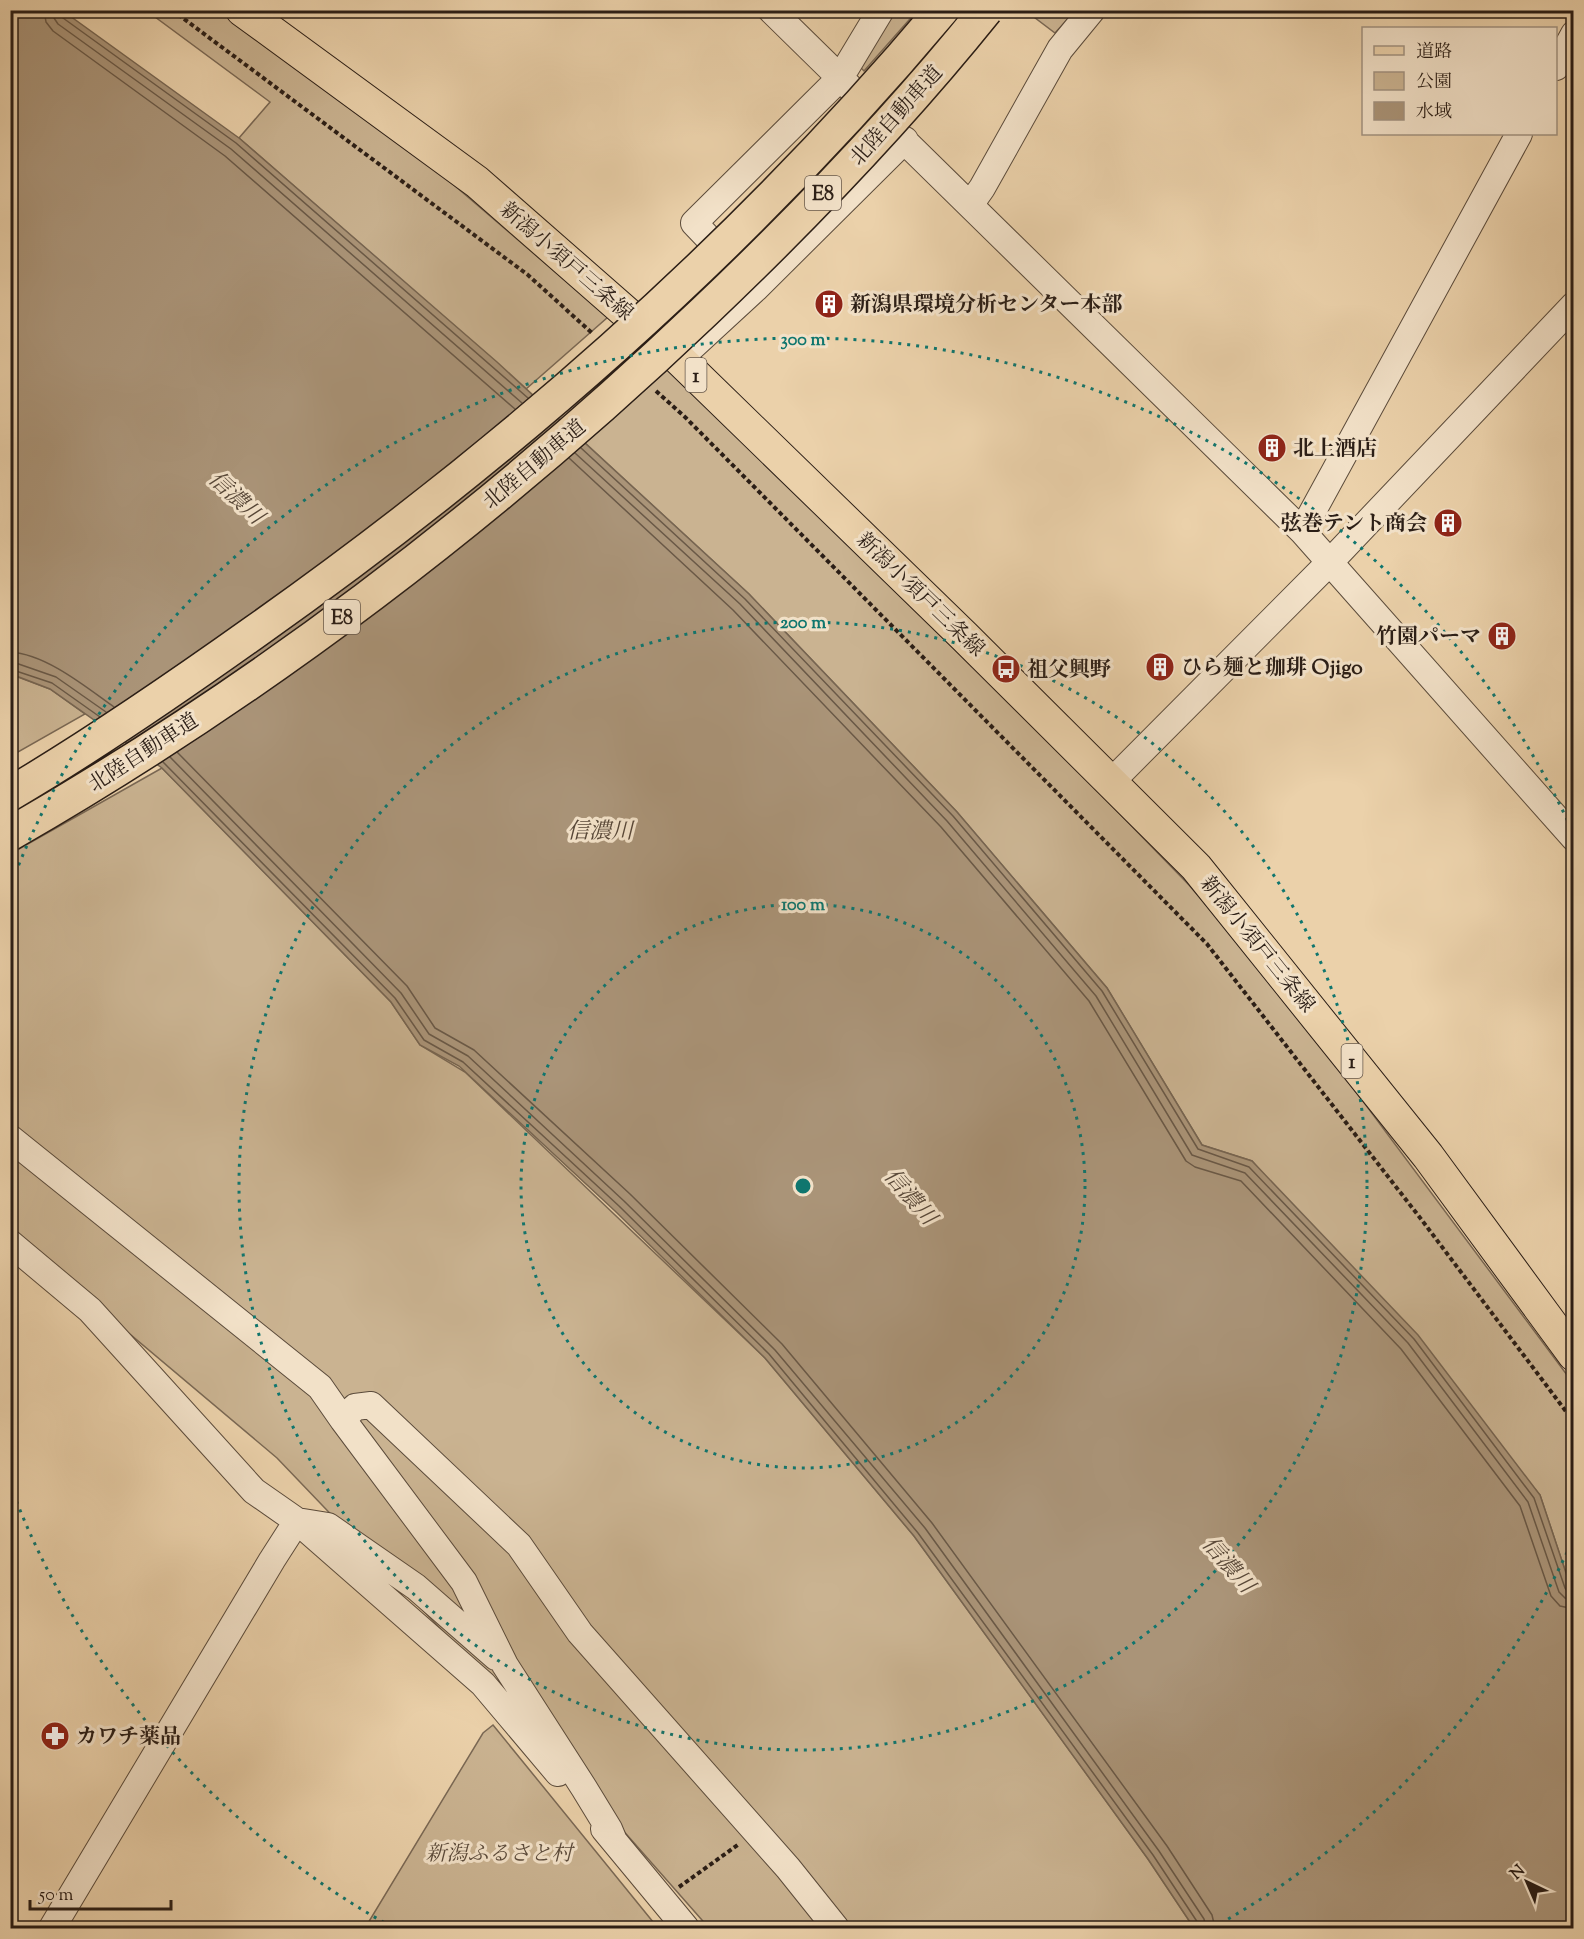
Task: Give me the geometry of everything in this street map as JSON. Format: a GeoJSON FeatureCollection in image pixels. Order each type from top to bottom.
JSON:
{"type":"FeatureCollection","features":[{"type":"Feature","properties":{"kind":"highway","name":"北陸自動車道"},"geometry":{"type":"LineString","coordinates":[[10,794],[104,736],[296,603],[415,514],[522,428],[623,338],[736,231],[836,129],[942,10]]}},
{"type":"Feature","properties":{"kind":"highway","name":"北陸自動車道"},"geometry":{"type":"LineString","coordinates":[[10,834],[130,762],[335,623],[549,453],[648,365],[760,258],[860,155],[952,53],[986,10]]}},
{"type":"Feature","properties":{"kind":"main road","name":"新潟小須戸三条線"},"geometry":{"type":"LineString","coordinates":[[242,10],[477,182],[680,359],[1196,867],[1428,1156],[1574,1355]]}},
{"type":"Feature","properties":{"kind":"street"},"geometry":{"type":"LineString","coordinates":[[771,10],[1302,531],[1574,838]]}},
{"type":"Feature","properties":{"kind":"street"},"geometry":{"type":"LineString","coordinates":[[756,288],[694,223],[840,78],[881,10]]}},
{"type":"Feature","properties":{"kind":"street"},"geometry":{"type":"LineString","coordinates":[[970,205],[982,188],[1060,49],[1092,10]]}},
{"type":"Feature","properties":{"kind":"street"},"geometry":{"type":"LineString","coordinates":[[1557,65],[1574,34]]}},
{"type":"Feature","properties":{"kind":"street"},"geometry":{"type":"LineString","coordinates":[[1302,531],[1518,135]]}},
{"type":"Feature","properties":{"kind":"street"},"geometry":{"type":"LineString","coordinates":[[680,359],[756,288],[905,140]]}},
{"type":"Feature","properties":{"kind":"street"},"geometry":{"type":"LineString","coordinates":[[1111,782],[1329,563],[1574,305]]}},
{"type":"Feature","properties":{"kind":"street"},"geometry":{"type":"LineString","coordinates":[[10,1138],[320,1387],[464,1582],[505,1665],[599,1813],[614,1841]]}},
{"type":"Feature","properties":{"kind":"street"},"geometry":{"type":"LineString","coordinates":[[10,1243],[90,1310],[254,1491],[297,1521],[483,1684],[686,1929]]}},
{"type":"Feature","properties":{"kind":"street"},"geometry":{"type":"LineString","coordinates":[[343,1420],[355,1407],[371,1405],[519,1545],[580,1633],[788,1868],[837,1929]]}},
{"type":"Feature","properties":{"kind":"street"},"geometry":{"type":"LineString","coordinates":[[297,1521],[328,1526],[416,1587],[505,1665]]}},
{"type":"Feature","properties":{"kind":"street"},"geometry":{"type":"LineString","coordinates":[[52,1929],[297,1521]]}},
{"type":"Feature","properties":{"kind":"path"},"geometry":{"type":"LineString","coordinates":[[172,10],[528,274],[598,338]]}},
{"type":"Feature","properties":{"kind":"path"},"geometry":{"type":"LineString","coordinates":[[650,386],[694,426],[1207,944],[1421,1219],[1574,1422]]}},
{"type":"Feature","properties":{"kind":"path"},"geometry":{"type":"LineString","coordinates":[[662,1900],[756,1832]]}},
{"type":"Feature","properties":{"kind":"green space"},"geometry":{"type":"Polygon","coordinates":[[[147,11],[224,11],[448,180],[608,317],[526,389],[239,138],[270,102],[147,11]]]}},
{"type":"Feature","properties":{"kind":"green space"},"geometry":{"type":"Polygon","coordinates":[[[894,11],[917,11],[864,71],[860,67],[894,11]]]}},
{"type":"Feature","properties":{"kind":"green space"},"geometry":{"type":"Polygon","coordinates":[[[1026,11],[1075,11],[1055,33],[1026,11]]]}},
{"type":"Feature","properties":{"kind":"green space"},"geometry":{"type":"Polygon","coordinates":[[[669,368],[1081,774],[1189,885],[1289,1002],[1573,1383],[1573,1594],[1540,1495],[1252,1161],[1202,1145],[1107,988],[957,812],[749,594],[585,443],[669,368]]]}},
{"type":"Feature","properties":{"kind":"green space"},"geometry":{"type":"Polygon","coordinates":[[[10,674],[50,689],[85,714],[11,756],[10,674]]]}},
{"type":"Feature","properties":{"kind":"green space"},"geometry":{"type":"Polygon","coordinates":[[[162,768],[391,1002],[420,1045],[465,1072],[765,1358],[914,1536],[1148,1859],[1194,1928],[709,1928],[502,1693],[277,1458],[11,1234],[10,854],[162,768]]]}},
{"type":"Feature","properties":{"kind":"green space","name":"新潟ふるさと村"},"geometry":{"type":"Polygon","coordinates":[[[493,1725],[658,1928],[365,1928],[483,1733],[493,1725]]]}},
{"type":"Feature","properties":{"kind":"water","name":"信濃川"},"geometry":{"type":"Polygon","coordinates":[[[10,11],[63,11],[239,138],[497,362],[749,594],[957,812],[1107,988],[1202,1145],[1252,1161],[1418,1335],[1540,1495],[1573,1594],[1573,1928],[1194,1928],[1148,1859],[914,1536],[765,1358],[615,1211],[459,1066],[420,1045],[391,1002],[162,768],[50,689],[11,674],[10,11]]]}},
{"type":"Feature","properties":{"kind":"place","name":"新潟県環境分析センター本部"},"geometry":{"type":"Point","coordinates":[829,304]}},
{"type":"Feature","properties":{"kind":"place","name":"北上酒店"},"geometry":{"type":"Point","coordinates":[1272,448]}},
{"type":"Feature","properties":{"kind":"place","name":"弦巻テント商会"},"geometry":{"type":"Point","coordinates":[1448,523]}},
{"type":"Feature","properties":{"kind":"place","name":"竹園パーマ"},"geometry":{"type":"Point","coordinates":[1502,636]}},
{"type":"Feature","properties":{"kind":"place","name":"ひら麺と珈琲 Ojigo"},"geometry":{"type":"Point","coordinates":[1160,667]}},
{"type":"Feature","properties":{"kind":"place","name":"祖父興野"},"geometry":{"type":"Point","coordinates":[1006,669]}},
{"type":"Feature","properties":{"kind":"place","name":"カワチ薬品"},"geometry":{"type":"Point","coordinates":[55,1736]}}]}
